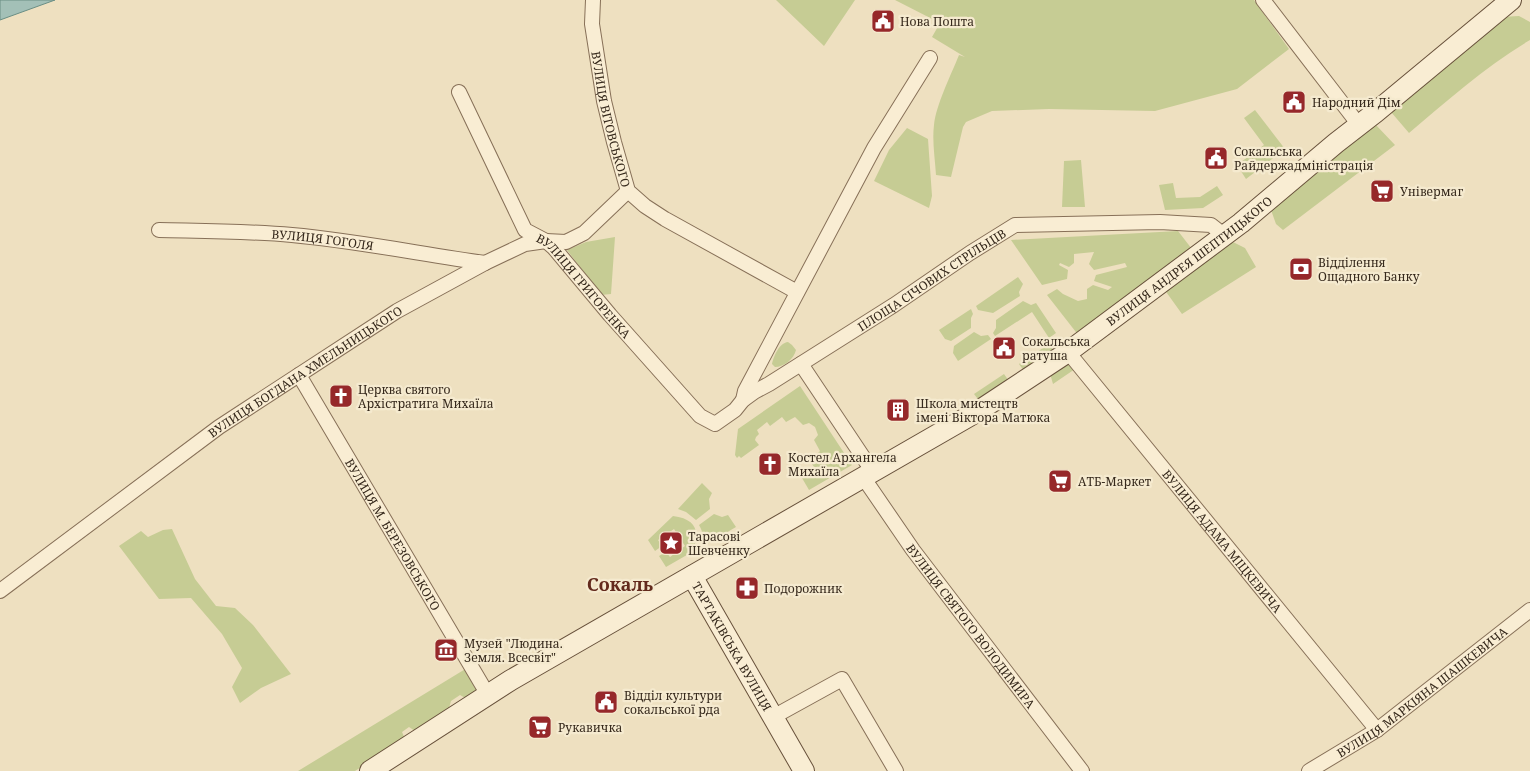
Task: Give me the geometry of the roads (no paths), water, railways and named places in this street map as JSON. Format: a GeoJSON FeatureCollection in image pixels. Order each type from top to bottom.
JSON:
{"type":"FeatureCollection","features":[{"type":"Feature","properties":{"kind":"street","name":"ВУЛИЦЯ ВІТОВСЬКОГО"},"geometry":{"type":"LineString","coordinates":[[593,0],[592,24],[604,102],[628,191],[645,206],[665,219],[797,292]]}},
{"type":"Feature","properties":{"kind":"street"},"geometry":{"type":"LineString","coordinates":[[1263,0],[1358,125]]}},
{"type":"Feature","properties":{"kind":"street","name":"ВУЛИЦЯ АНДРЕЯ ШЕПТИЦЬКОГО"},"geometry":{"type":"LineString","coordinates":[[370,771],[488,695],[980,410],[1068,352],[1225,236],[1511,0]]}},
{"type":"Feature","properties":{"kind":"street","name":"ПЛОЩА СІЧОВИХ СТРІЛЬЦІВ"},"geometry":{"type":"LineString","coordinates":[[743,400],[797,292],[874,148],[930,58]]}},
{"type":"Feature","properties":{"kind":"street","name":"ВУЛИЦЯ ГРИГОРЕНКА"},"geometry":{"type":"LineString","coordinates":[[459,92],[525,230],[546,241],[554,248],[610,316],[700,416]]}},
{"type":"Feature","properties":{"kind":"street","name":"ВУЛИЦЯ БОГДАНА ХМЕЛЬНИЦЬКОГО"},"geometry":{"type":"LineString","coordinates":[[0,591],[219,427],[397,311],[485,263],[526,244],[546,241],[566,242],[584,233],[628,191]]}},
{"type":"Feature","properties":{"kind":"street","name":"ПЛОЩА СІЧОВИХ СТРІЛЬЦІВ"},"geometry":{"type":"LineString","coordinates":[[700,416],[715,424],[735,410],[743,400],[894,305],[1015,225],[1177,223],[1211,225],[1225,236]]}},
{"type":"Feature","properties":{"kind":"street","name":"ВУЛИЦЯ ГОГОЛЯ"},"geometry":{"type":"LineString","coordinates":[[159,230],[291,235],[371,244],[485,263]]}},
{"type":"Feature","properties":{"kind":"street","name":"ВУЛИЦЯ АДАМА МІЦКЕВИЧА"},"geometry":{"type":"LineString","coordinates":[[1068,352],[1377,730]]}},
{"type":"Feature","properties":{"kind":"street","name":"ВУЛИЦЯ СВЯТОГО ВОЛОДИМИРА"},"geometry":{"type":"LineString","coordinates":[[801,364],[913,550],[1082,771]]}},
{"type":"Feature","properties":{"kind":"street","name":"ВУЛИЦЯ М. БЕРЕЗОВСЬКОГО"},"geometry":{"type":"LineString","coordinates":[[299,375],[488,695]]}},
{"type":"Feature","properties":{"kind":"street","name":"ТАРТАКІВСЬКА ВУЛИЦЯ"},"geometry":{"type":"LineString","coordinates":[[692,576],[804,771]]}},
{"type":"Feature","properties":{"kind":"street","name":"ВУЛИЦЯ МАРКІЯНА ШАШКЕВИЧА"},"geometry":{"type":"LineString","coordinates":[[1309,771],[1377,730],[1530,610]]}},
{"type":"Feature","properties":{"kind":"street","name":"ТАРТАКІВСЬКА ВУЛИЦЯ"},"geometry":{"type":"LineString","coordinates":[[774,717],[842,678],[896,771]]}},
{"type":"Feature","properties":{"kind":"water"},"geometry":{"type":"Polygon","coordinates":[[[0,0],[55,0],[0,20],[0,0]]]}},
{"type":"Feature","properties":{"kind":"place","name":"Нова Пошта"},"geometry":{"type":"Point","coordinates":[883,21]}},
{"type":"Feature","properties":{"kind":"place","name":"Народний Дім"},"geometry":{"type":"Point","coordinates":[1294,102]}},
{"type":"Feature","properties":{"kind":"place","name":"Сокальська Райдержадміністрація"},"geometry":{"type":"Point","coordinates":[1216,158]}},
{"type":"Feature","properties":{"kind":"place","name":"Універмаг"},"geometry":{"type":"Point","coordinates":[1382,191]}},
{"type":"Feature","properties":{"kind":"place","name":"Відділення Ощадного Банку"},"geometry":{"type":"Point","coordinates":[1301,269]}},
{"type":"Feature","properties":{"kind":"place","name":"Сокальська ратуша"},"geometry":{"type":"Point","coordinates":[1004,348]}},
{"type":"Feature","properties":{"kind":"place","name":"Церква святого Архістратига Михаїла"},"geometry":{"type":"Point","coordinates":[341,396]}},
{"type":"Feature","properties":{"kind":"place","name":"Школа мистецтв імені Віктора Матюка"},"geometry":{"type":"Point","coordinates":[898,410]}},
{"type":"Feature","properties":{"kind":"place","name":"Костел Архангела Михаїла"},"geometry":{"type":"Point","coordinates":[770,464]}},
{"type":"Feature","properties":{"kind":"place","name":"АТБ-Маркет"},"geometry":{"type":"Point","coordinates":[1060,481]}},
{"type":"Feature","properties":{"kind":"place","name":"Тарасові Шевченку"},"geometry":{"type":"Point","coordinates":[671,543]}},
{"type":"Feature","properties":{"kind":"place","name":"Подорожник"},"geometry":{"type":"Point","coordinates":[747,588]}},
{"type":"Feature","properties":{"kind":"place","name":"Музей \"Людина. Земля. Всесвіт\""},"geometry":{"type":"Point","coordinates":[446,650]}},
{"type":"Feature","properties":{"kind":"place","name":"Відділ культури сокальської рда"},"geometry":{"type":"Point","coordinates":[606,702]}},
{"type":"Feature","properties":{"kind":"place","name":"Рукавичка"},"geometry":{"type":"Point","coordinates":[540,727]}},
{"type":"Feature","properties":{"kind":"district","name":"Сокаль"},"geometry":{"type":"Point","coordinates":[620,584]}}]}
